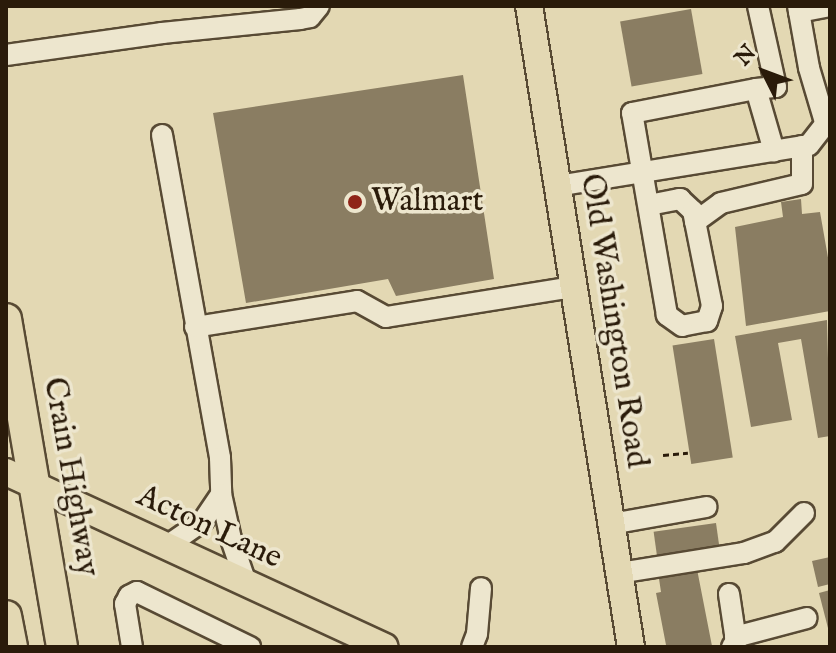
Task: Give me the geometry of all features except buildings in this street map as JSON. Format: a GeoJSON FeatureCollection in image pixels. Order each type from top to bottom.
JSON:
{"type":"FeatureCollection","features":[{"type":"Feature","properties":{"kind":"highway","name":"Crain Highway"},"geometry":{"type":"LineString","coordinates":[[6,319],[62,647]]}},
{"type":"Feature","properties":{"kind":"highway"},"geometry":{"type":"LineString","coordinates":[[6,616],[12,647]]}},
{"type":"Feature","properties":{"kind":"main road","name":"Old Washington Road"},"geometry":{"type":"LineString","coordinates":[[529,6],[631,647]]}},
{"type":"Feature","properties":{"kind":"main road","name":"Acton Lane"},"geometry":{"type":"LineString","coordinates":[[6,472],[376,645]]}},
{"type":"Feature","properties":{"kind":"lane"},"geometry":{"type":"LineString","coordinates":[[6,55],[162,33],[300,19],[310,17],[319,6]]}},
{"type":"Feature","properties":{"kind":"lane"},"geometry":{"type":"LineString","coordinates":[[649,205],[680,199],[693,211],[712,306],[707,321],[682,326],[667,315],[632,113],[776,87],[758,6]]}},
{"type":"Feature","properties":{"kind":"lane"},"geometry":{"type":"LineString","coordinates":[[557,186],[809,145],[828,120],[809,68],[798,9],[830,6]]}},
{"type":"Feature","properties":{"kind":"lane"},"geometry":{"type":"LineString","coordinates":[[756,89],[774,151]]}},
{"type":"Feature","properties":{"kind":"lane"},"geometry":{"type":"LineString","coordinates":[[162,135],[220,458],[221,494],[231,539],[246,583]]}},
{"type":"Feature","properties":{"kind":"lane"},"geometry":{"type":"LineString","coordinates":[[695,222],[721,203],[802,184],[802,146]]}},
{"type":"Feature","properties":{"kind":"lane"},"geometry":{"type":"LineString","coordinates":[[195,327],[357,301],[386,317],[574,287]]}},
{"type":"Feature","properties":{"kind":"lane"},"geometry":{"type":"LineString","coordinates":[[167,546],[203,521],[221,494]]}},
{"type":"Feature","properties":{"kind":"lane"},"geometry":{"type":"LineString","coordinates":[[611,524],[706,507]]}},
{"type":"Feature","properties":{"kind":"lane"},"geometry":{"type":"LineString","coordinates":[[619,573],[744,553],[775,542],[804,513]]}},
{"type":"Feature","properties":{"kind":"lane"},"geometry":{"type":"LineString","coordinates":[[472,647],[477,634],[481,588]]}},
{"type":"Feature","properties":{"kind":"lane"},"geometry":{"type":"LineString","coordinates":[[132,647],[125,604],[129,596],[137,592],[250,647]]}},
{"type":"Feature","properties":{"kind":"lane"},"geometry":{"type":"LineString","coordinates":[[729,594],[734,642],[807,618]]}},
{"type":"Feature","properties":{"kind":"path"},"geometry":{"type":"LineString","coordinates":[[663,455],[688,453]]}},
{"type":"Feature","properties":{"kind":"place","name":"Walmart"},"geometry":{"type":"Point","coordinates":[355,202]}}]}
